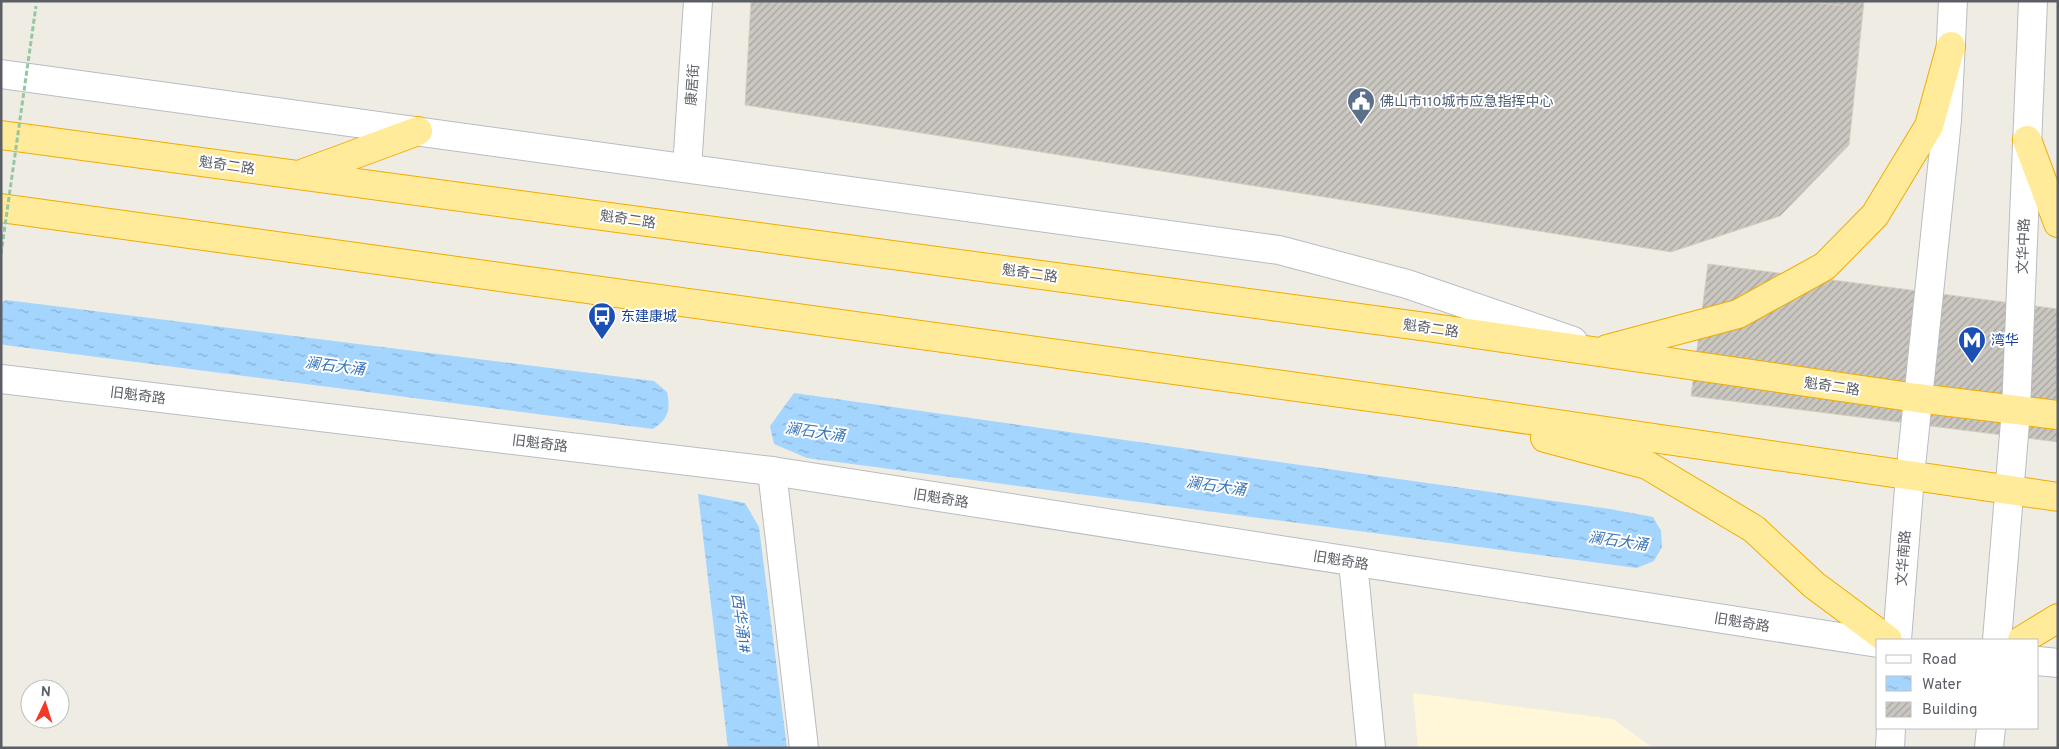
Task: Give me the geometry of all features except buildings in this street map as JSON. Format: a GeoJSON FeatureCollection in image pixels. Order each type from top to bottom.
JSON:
{"type":"FeatureCollection","features":[{"type":"Feature","properties":{"kind":"highway"},"geometry":{"type":"LineString","coordinates":[[1600,350],[1738,314],[1825,266],[1875,215],[1928,126],[1951,46]]}},
{"type":"Feature","properties":{"kind":"highway"},"geometry":{"type":"LineString","coordinates":[[300,175],[418,131]]}},
{"type":"Feature","properties":{"kind":"highway","name":"魁奇二路"},"geometry":{"type":"LineString","coordinates":[[1,135],[1427,327],[1917,398],[2058,415]]}},
{"type":"Feature","properties":{"kind":"highway"},"geometry":{"type":"LineString","coordinates":[[2027,140],[2058,223]]}},
{"type":"Feature","properties":{"kind":"highway"},"geometry":{"type":"LineString","coordinates":[[1,208],[1413,404],[2058,497]]}},
{"type":"Feature","properties":{"kind":"highway"},"geometry":{"type":"LineString","coordinates":[[1,227],[28,212]]}},
{"type":"Feature","properties":{"kind":"highway"},"geometry":{"type":"LineString","coordinates":[[1413,404],[1647,465],[1754,529],[1814,585],[1887,639]]}},
{"type":"Feature","properties":{"kind":"highway"},"geometry":{"type":"LineString","coordinates":[[2024,639],[2058,618]]}},
{"type":"Feature","properties":{"kind":"main road","name":"康居街"},"geometry":{"type":"LineString","coordinates":[[686,168],[698,1]]}},
{"type":"Feature","properties":{"kind":"main road"},"geometry":{"type":"LineString","coordinates":[[1910,476],[1947,120],[1953,1]]}},
{"type":"Feature","properties":{"kind":"main road","name":"文华中路"},"geometry":{"type":"LineString","coordinates":[[2008,490],[2016,410],[2033,1]]}},
{"type":"Feature","properties":{"kind":"main road"},"geometry":{"type":"LineString","coordinates":[[1,74],[1279,250],[1407,284],[1600,350]]}},
{"type":"Feature","properties":{"kind":"main road","name":"旧魁奇路"},"geometry":{"type":"LineString","coordinates":[[1,379],[772,471],[1876,643]]}},
{"type":"Feature","properties":{"kind":"main road"},"geometry":{"type":"LineString","coordinates":[[772,471],[804,748]]}},
{"type":"Feature","properties":{"kind":"main road","name":"文华南路"},"geometry":{"type":"LineString","coordinates":[[1897,639],[1910,476]]}},
{"type":"Feature","properties":{"kind":"main road"},"geometry":{"type":"LineString","coordinates":[[1997,639],[2008,490]]}},
{"type":"Feature","properties":{"kind":"main road"},"geometry":{"type":"LineString","coordinates":[[1352,562],[1371,748]]}},
{"type":"Feature","properties":{"kind":"main road"},"geometry":{"type":"LineString","coordinates":[[2039,661],[2058,663]]}},
{"type":"Feature","properties":{"kind":"main road"},"geometry":{"type":"LineString","coordinates":[[1890,748],[1891,729]]}},
{"type":"Feature","properties":{"kind":"main road"},"geometry":{"type":"LineString","coordinates":[[1990,748],[1991,729]]}},
{"type":"Feature","properties":{"kind":"path"},"geometry":{"type":"LineString","coordinates":[[1,254],[36,6]]}},
{"type":"Feature","properties":{"kind":"shaded area"},"geometry":{"type":"Polygon","coordinates":[[[1413,693],[1613,719],[1653,748],[1418,748],[1413,693]]]}},
{"type":"Feature","properties":{"kind":"water","name":"澜石大涌"},"geometry":{"type":"Polygon","coordinates":[[[6,300],[654,381],[667,392],[669,404],[665,418],[653,429],[4,345],[1,343],[1,303],[6,300]]]}},
{"type":"Feature","properties":{"kind":"water","name":"澜石大涌"},"geometry":{"type":"Polygon","coordinates":[[[794,393],[1610,509],[1653,517],[1661,531],[1662,547],[1654,561],[1637,568],[807,458],[774,444],[770,426],[794,393]]]}},
{"type":"Feature","properties":{"kind":"water","name":"西华涌1#"},"geometry":{"type":"Polygon","coordinates":[[[698,494],[745,503],[759,527],[787,748],[728,748],[698,494]]]}},
{"type":"Feature","properties":{"kind":"place","name":"佛山市110城市应急指挥中心"},"geometry":{"type":"Point","coordinates":[1361,125]}},
{"type":"Feature","properties":{"kind":"place","name":"东建康城"},"geometry":{"type":"Point","coordinates":[602,340]}},
{"type":"Feature","properties":{"kind":"place","name":"湾华"},"geometry":{"type":"Point","coordinates":[1972,364]}}]}
